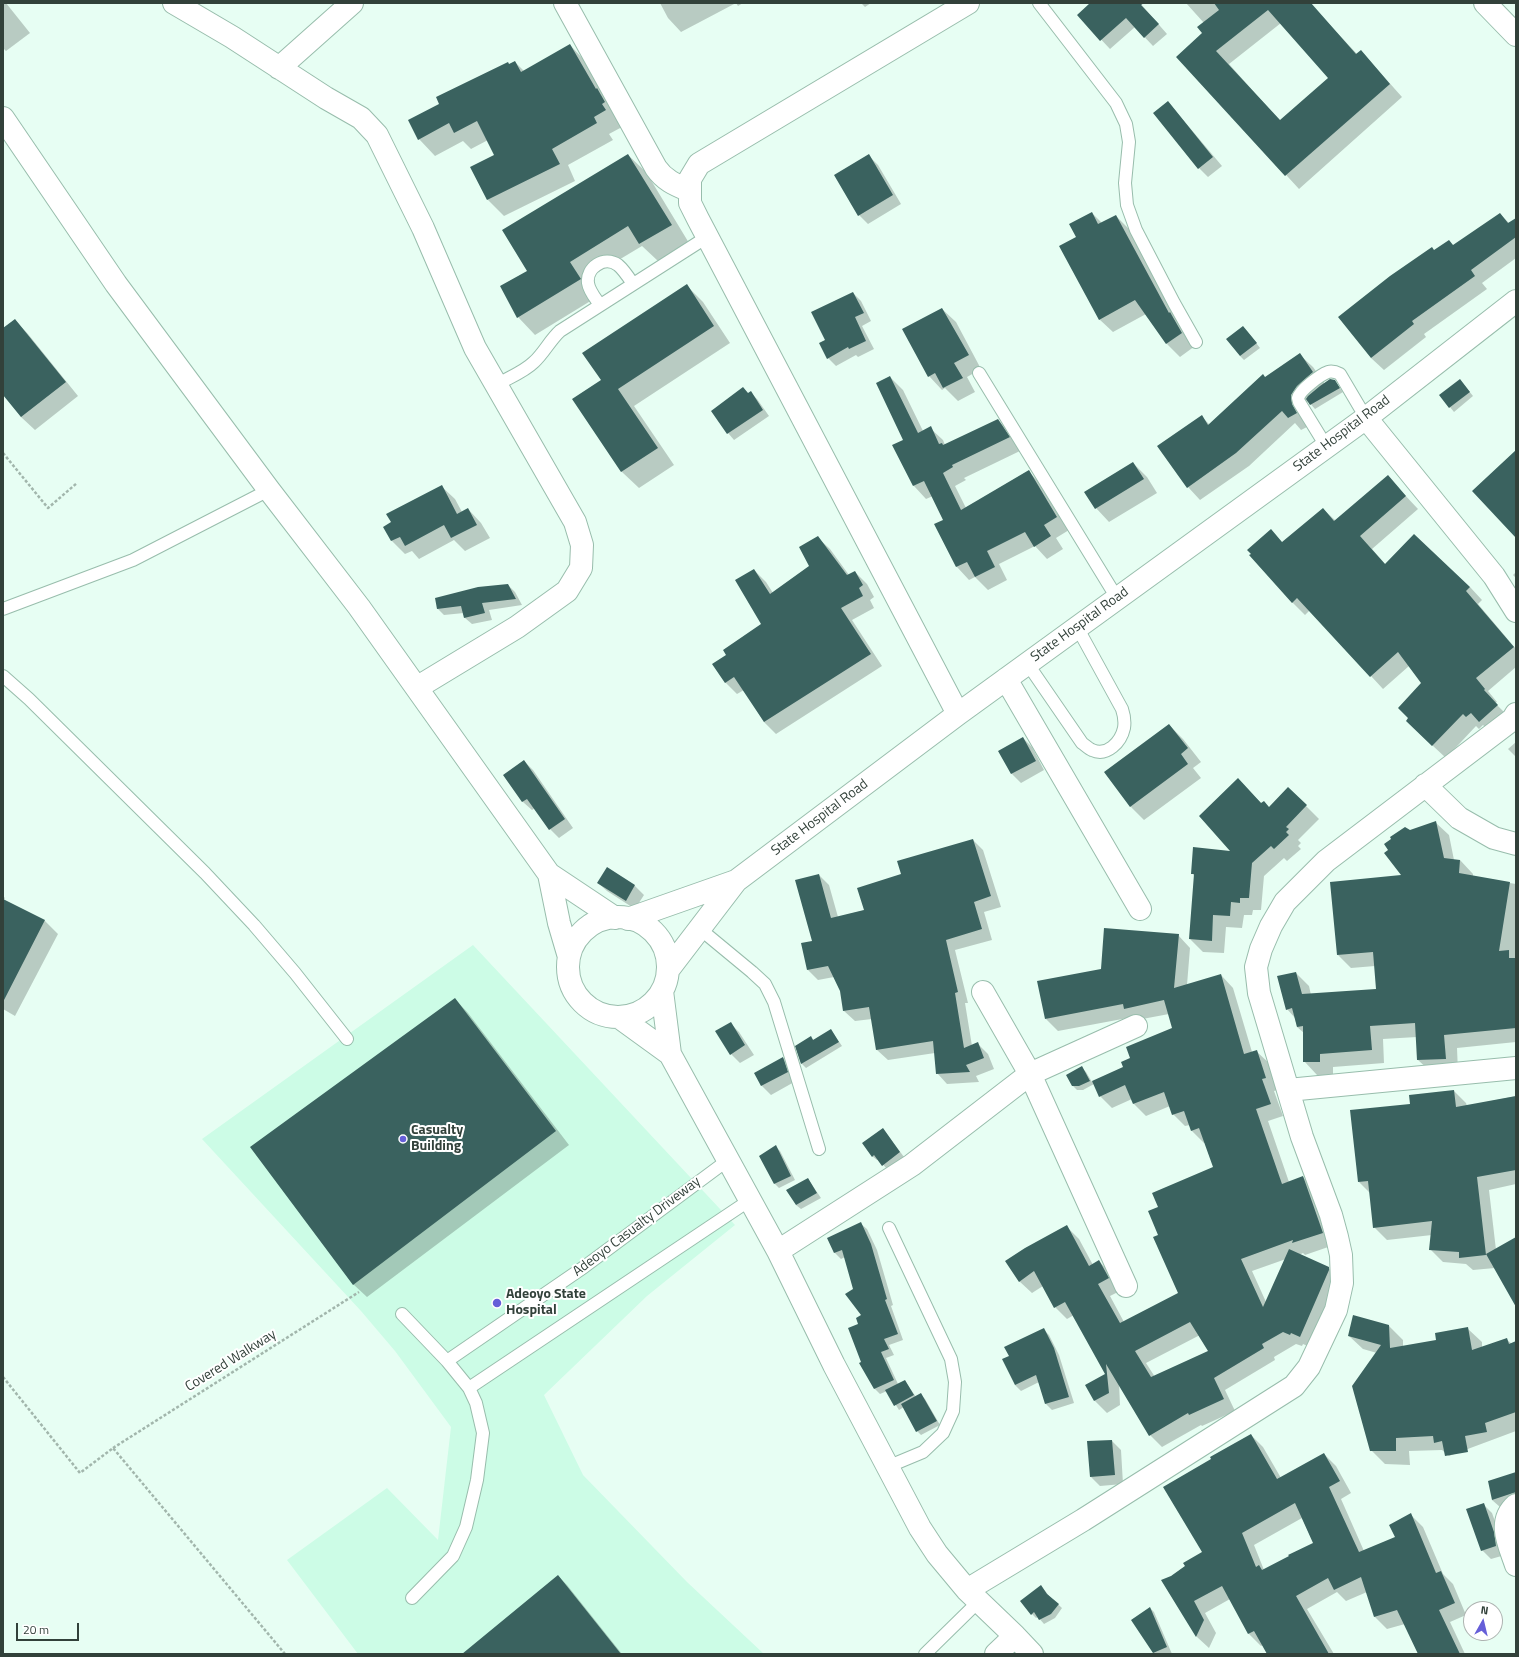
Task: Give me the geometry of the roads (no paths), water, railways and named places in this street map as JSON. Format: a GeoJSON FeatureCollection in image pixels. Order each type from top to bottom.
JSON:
{"type":"FeatureCollection","features":[{"type":"Feature","properties":{"kind":"street"},"geometry":{"type":"LineString","coordinates":[[174,3],[232,37],[326,98],[361,118],[376,135],[423,228],[475,348],[575,522],[582,545],[581,568],[567,592],[517,627],[418,688]]}},
{"type":"Feature","properties":{"kind":"street"},"geometry":{"type":"LineString","coordinates":[[279,68],[352,3]]}},
{"type":"Feature","properties":{"kind":"street"},"geometry":{"type":"LineString","coordinates":[[565,3],[656,168],[669,182],[690,191]]}},
{"type":"Feature","properties":{"kind":"street"},"geometry":{"type":"LineString","coordinates":[[958,714],[707,237],[690,203],[690,179],[699,164],[968,3]]}},
{"type":"Feature","properties":{"kind":"street"},"geometry":{"type":"LineString","coordinates":[[1485,3],[1516,35]]}},
{"type":"Feature","properties":{"kind":"street"},"geometry":{"type":"LineString","coordinates":[[3,118],[116,284],[269,490],[359,607],[549,874],[559,923],[569,957]]}},
{"type":"Feature","properties":{"kind":"street","name":"State Hospital Road"},"geometry":{"type":"LineString","coordinates":[[622,918],[736,881],[1027,663],[1366,418],[1516,301]]}},
{"type":"Feature","properties":{"kind":"street"},"geometry":{"type":"LineString","coordinates":[[1366,418],[1494,576],[1516,611]]}},
{"type":"Feature","properties":{"kind":"street"},"geometry":{"type":"LineString","coordinates":[[1006,679],[1140,909]]}},
{"type":"Feature","properties":{"kind":"street"},"geometry":{"type":"LineString","coordinates":[[972,1596],[1083,1520],[1294,1386],[1309,1367],[1336,1310],[1342,1283],[1341,1255],[1335,1230],[1302,1137],[1259,993],[1256,967],[1261,949],[1271,926],[1285,902],[1326,861],[1512,719],[1516,714]]}},
{"type":"Feature","properties":{"kind":"street"},"geometry":{"type":"LineString","coordinates":[[1425,785],[1459,818],[1494,838],[1516,844]]}},
{"type":"Feature","properties":{"kind":"street"},"geometry":{"type":"LineString","coordinates":[[549,874],[622,918],[642,924],[653,932],[662,943],[667,957],[668,970],[662,991],[654,1002],[644,1010],[632,1015],[619,1017],[606,1016],[594,1011],[584,1004],[576,994],[570,982],[568,970],[569,957],[573,945],[581,934],[591,926],[602,920],[622,918]]}},
{"type":"Feature","properties":{"kind":"street"},"geometry":{"type":"LineString","coordinates":[[668,970],[736,881]]}},
{"type":"Feature","properties":{"kind":"street"},"geometry":{"type":"LineString","coordinates":[[662,991],[670,1054],[778,1251],[834,1365],[920,1528],[937,1554],[972,1596],[1032,1654]]}},
{"type":"Feature","properties":{"kind":"street"},"geometry":{"type":"LineString","coordinates":[[983,992],[1030,1074],[1126,1286]]}},
{"type":"Feature","properties":{"kind":"street"},"geometry":{"type":"LineString","coordinates":[[619,1017],[670,1054]]}},
{"type":"Feature","properties":{"kind":"street"},"geometry":{"type":"LineString","coordinates":[[778,1251],[912,1165],[1030,1074],[1136,1026]]}},
{"type":"Feature","properties":{"kind":"street"},"geometry":{"type":"LineString","coordinates":[[1288,1090],[1516,1068]]}},
{"type":"Feature","properties":{"kind":"street"},"geometry":{"type":"LineString","coordinates":[[1516,1505],[1510,1511],[1506,1519],[1506,1532],[1516,1565]]}},
{"type":"Feature","properties":{"kind":"street"},"geometry":{"type":"LineString","coordinates":[[996,1654],[1015,1636]]}},
{"type":"Feature","properties":{"kind":"lane"},"geometry":{"type":"LineString","coordinates":[[1039,3],[1116,103],[1126,124],[1129,142],[1125,183],[1127,205],[1140,237],[1196,342]]}},
{"type":"Feature","properties":{"kind":"lane"},"geometry":{"type":"LineString","coordinates":[[496,385],[532,364],[539,357],[551,339],[560,331],[707,237]]}},
{"type":"Feature","properties":{"kind":"lane"},"geometry":{"type":"LineString","coordinates":[[600,305],[588,284],[590,272],[596,265],[607,262],[613,263],[618,266],[633,284]]}},
{"type":"Feature","properties":{"kind":"lane"},"geometry":{"type":"LineString","coordinates":[[1326,446],[1298,398],[1302,390],[1327,372],[1335,372],[1340,374],[1366,418]]}},
{"type":"Feature","properties":{"kind":"lane"},"geometry":{"type":"LineString","coordinates":[[979,373],[1117,598]]}},
{"type":"Feature","properties":{"kind":"lane"},"geometry":{"type":"LineString","coordinates":[[3,609],[133,560],[269,490]]}},
{"type":"Feature","properties":{"kind":"lane"},"geometry":{"type":"LineString","coordinates":[[1027,663],[1082,743],[1092,750],[1101,752],[1108,751],[1120,740],[1124,728],[1124,717],[1122,709],[1078,627]]}},
{"type":"Feature","properties":{"kind":"lane"},"geometry":{"type":"LineString","coordinates":[[3,676],[29,699],[205,873],[264,937],[347,1039]]}},
{"type":"Feature","properties":{"kind":"lane"},"geometry":{"type":"LineString","coordinates":[[700,929],[765,984],[774,1002],[819,1149]]}},
{"type":"Feature","properties":{"kind":"lane","name":"Adeoyo Casualty Driveway"},"geometry":{"type":"LineString","coordinates":[[447,1361],[584,1267],[728,1160]]}},
{"type":"Feature","properties":{"kind":"lane"},"geometry":{"type":"LineString","coordinates":[[469,1388],[750,1200]]}},
{"type":"Feature","properties":{"kind":"lane"},"geometry":{"type":"LineString","coordinates":[[887,1467],[923,1452],[943,1433],[953,1411],[955,1382],[951,1359],[889,1228]]}},
{"type":"Feature","properties":{"kind":"lane"},"geometry":{"type":"LineString","coordinates":[[402,1314],[447,1361],[469,1388],[476,1403],[483,1433],[477,1480],[466,1527],[453,1556],[412,1598]]}},
{"type":"Feature","properties":{"kind":"lane"},"geometry":{"type":"LineString","coordinates":[[925,1654],[972,1596]]}},
{"type":"Feature","properties":{"kind":"place","name":"Casualty Building"},"geometry":{"type":"Point","coordinates":[403,1139]}},
{"type":"Feature","properties":{"kind":"place","name":"Adeoyo State Hospital"},"geometry":{"type":"Point","coordinates":[497,1303]}}]}
